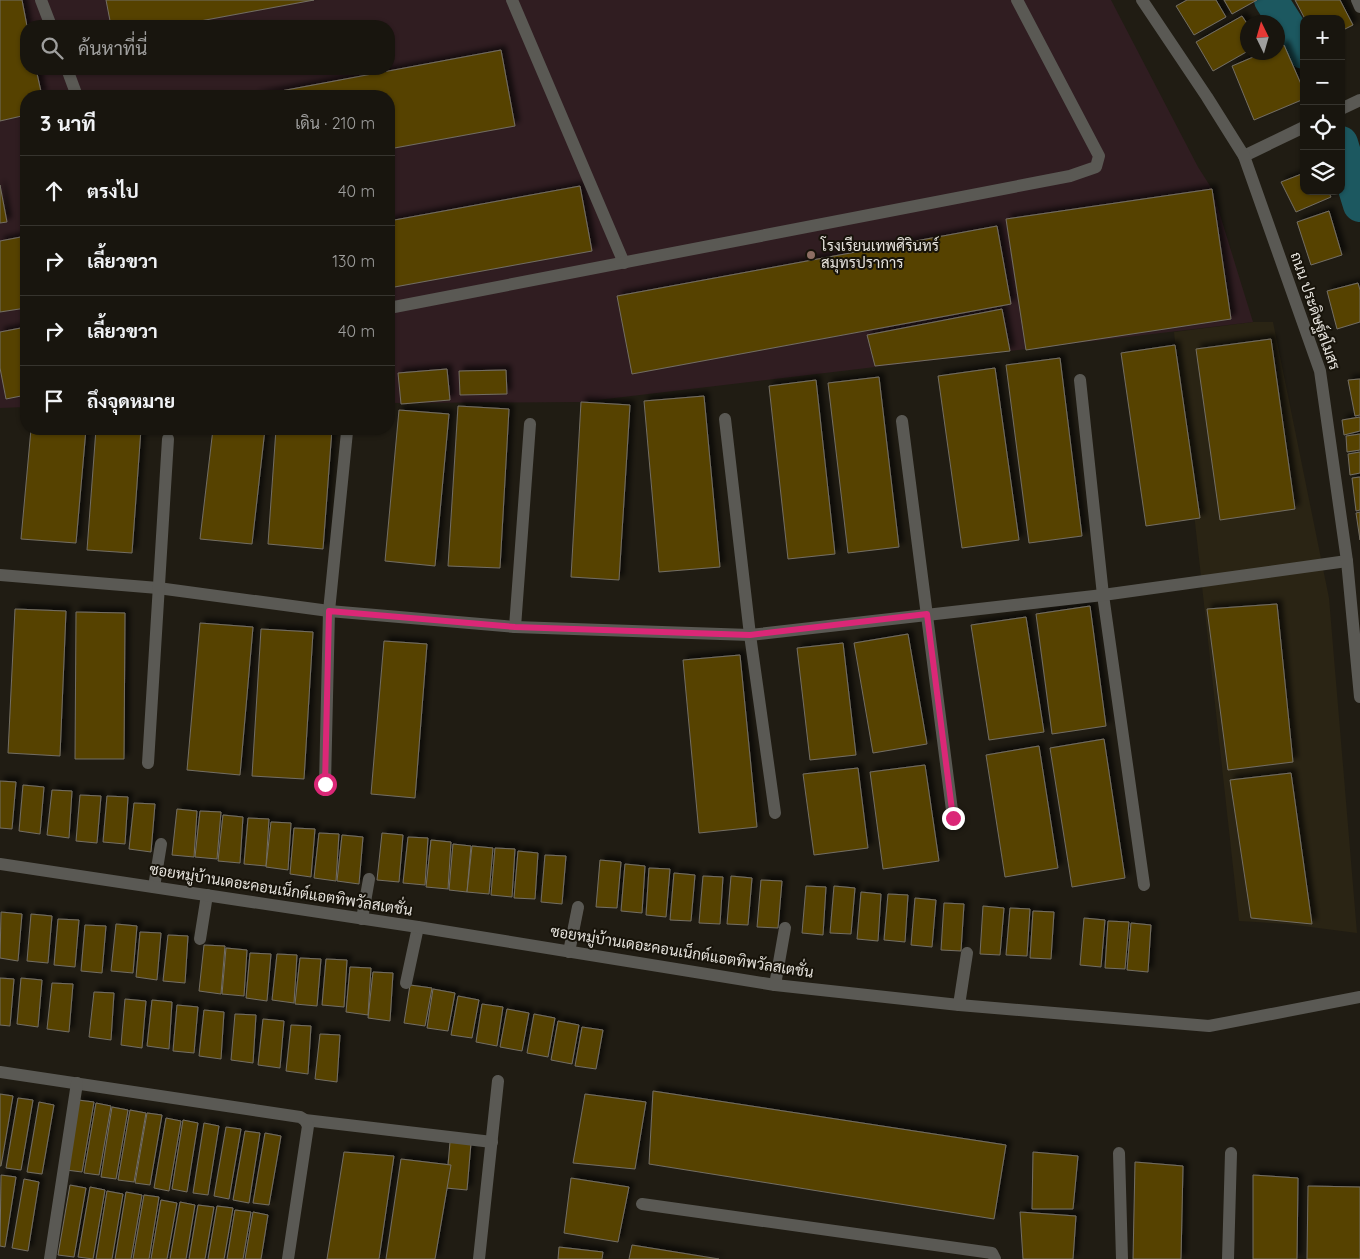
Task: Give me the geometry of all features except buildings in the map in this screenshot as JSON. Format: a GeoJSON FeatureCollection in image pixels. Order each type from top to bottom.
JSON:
{"type":"FeatureCollection","features":[{"type":"Feature","properties":{"kind":"street"},"geometry":{"type":"LineString","coordinates":[[41,0],[49,20]]}},
{"type":"Feature","properties":{"kind":"street"},"geometry":{"type":"LineString","coordinates":[[512,0],[624,263]]}},
{"type":"Feature","properties":{"kind":"street"},"geometry":{"type":"LineString","coordinates":[[395,307],[1070,176],[1096,167],[1099,156],[1017,0]]}},
{"type":"Feature","properties":{"kind":"street","name":"ถนน ประดิษฐ์สโมสร"},"geometry":{"type":"LineString","coordinates":[[1142,0],[1208,97],[1244,156],[1320,371],[1347,561],[1360,697]]}},
{"type":"Feature","properties":{"kind":"street"},"geometry":{"type":"LineString","coordinates":[[1356,0],[1360,7]]}},
{"type":"Feature","properties":{"kind":"street"},"geometry":{"type":"LineString","coordinates":[[69,75],[76,90]]}},
{"type":"Feature","properties":{"kind":"street"},"geometry":{"type":"LineString","coordinates":[[1345,107],[1360,100]]}},
{"type":"Feature","properties":{"kind":"street"},"geometry":{"type":"LineString","coordinates":[[1244,156],[1300,128]]}},
{"type":"Feature","properties":{"kind":"street"},"geometry":{"type":"LineString","coordinates":[[1080,380],[1104,595],[1144,886]]}},
{"type":"Feature","properties":{"kind":"street"},"geometry":{"type":"LineString","coordinates":[[726,420],[750,635],[775,813]]}},
{"type":"Feature","properties":{"kind":"street"},"geometry":{"type":"LineString","coordinates":[[902,421],[953,818]]}},
{"type":"Feature","properties":{"kind":"street"},"geometry":{"type":"LineString","coordinates":[[515,627],[530,424]]}},
{"type":"Feature","properties":{"kind":"street"},"geometry":{"type":"LineString","coordinates":[[325,784],[329,611],[347,435]]}},
{"type":"Feature","properties":{"kind":"street"},"geometry":{"type":"LineString","coordinates":[[148,763],[168,439]]}},
{"type":"Feature","properties":{"kind":"street"},"geometry":{"type":"LineString","coordinates":[[0,575],[158,588],[329,611],[515,627],[750,635],[1104,595],[1347,561]]}},
{"type":"Feature","properties":{"kind":"street"},"geometry":{"type":"LineString","coordinates":[[154,887],[161,844]]}},
{"type":"Feature","properties":{"kind":"street","name":"ซอยหมู่บ้านเดอะคอนเน็กต์แอตทิพวัลสเตชั่น"},"geometry":{"type":"LineString","coordinates":[[0,866],[418,927],[775,985],[959,1004],[1209,1026],[1360,997]]}},
{"type":"Feature","properties":{"kind":"street"},"geometry":{"type":"LineString","coordinates":[[362,919],[369,879]]}},
{"type":"Feature","properties":{"kind":"street"},"geometry":{"type":"LineString","coordinates":[[200,939],[208,895]]}},
{"type":"Feature","properties":{"kind":"street"},"geometry":{"type":"LineString","coordinates":[[569,952],[578,907]]}},
{"type":"Feature","properties":{"kind":"street"},"geometry":{"type":"LineString","coordinates":[[406,983],[418,927]]}},
{"type":"Feature","properties":{"kind":"street"},"geometry":{"type":"LineString","coordinates":[[775,985],[785,928]]}},
{"type":"Feature","properties":{"kind":"street"},"geometry":{"type":"LineString","coordinates":[[959,1004],[967,953]]}},
{"type":"Feature","properties":{"kind":"street"},"geometry":{"type":"LineString","coordinates":[[0,1072],[300,1117],[308,1126],[288,1259]]}},
{"type":"Feature","properties":{"kind":"street"},"geometry":{"type":"LineString","coordinates":[[479,1259],[498,1081]]}},
{"type":"Feature","properties":{"kind":"street"},"geometry":{"type":"LineString","coordinates":[[50,1259],[77,1083]]}},
{"type":"Feature","properties":{"kind":"street"},"geometry":{"type":"LineString","coordinates":[[304,1120],[492,1142]]}},
{"type":"Feature","properties":{"kind":"street"},"geometry":{"type":"LineString","coordinates":[[1228,1259],[1231,1153]]}},
{"type":"Feature","properties":{"kind":"street"},"geometry":{"type":"LineString","coordinates":[[1119,1154],[1122,1259]]}},
{"type":"Feature","properties":{"kind":"street"},"geometry":{"type":"LineString","coordinates":[[642,1204],[992,1253],[995,1259]]}},
{"type":"Feature","properties":{"kind":"shaded area","name":"โรงเรียนเทพศิรินทร์ สมุทรปราการ"},"geometry":{"type":"Polygon","coordinates":[[[0,0],[1111,0],[1198,167],[1212,189],[1253,322],[581,402],[395,403],[395,90],[20,90],[20,407],[0,408],[0,0]]]}},
{"type":"Feature","properties":{"kind":"shaded area"},"geometry":{"type":"Polygon","coordinates":[[[1253,322],[1273,322],[1329,598],[1357,933],[1287,924],[1239,921],[1174,332],[1253,322]]]}},
{"type":"Feature","properties":{"kind":"waterway"},"geometry":{"type":"LineString","coordinates":[[1271,0],[1300,46]]}},
{"type":"Feature","properties":{"kind":"waterway"},"geometry":{"type":"LineString","coordinates":[[1343,150],[1360,205]]}},
{"type":"Feature","properties":{"kind":"place","name":"โรงเรียนเทพศิรินทร์ สมุทรปราการ"},"geometry":{"type":"Point","coordinates":[811,255]}},
{"type":"Feature","properties":{"kind":"route"},"geometry":{"type":"LineString","coordinates":[[325,784],[329,611],[515,627],[750,635],[927,614],[953,818]]}}]}
